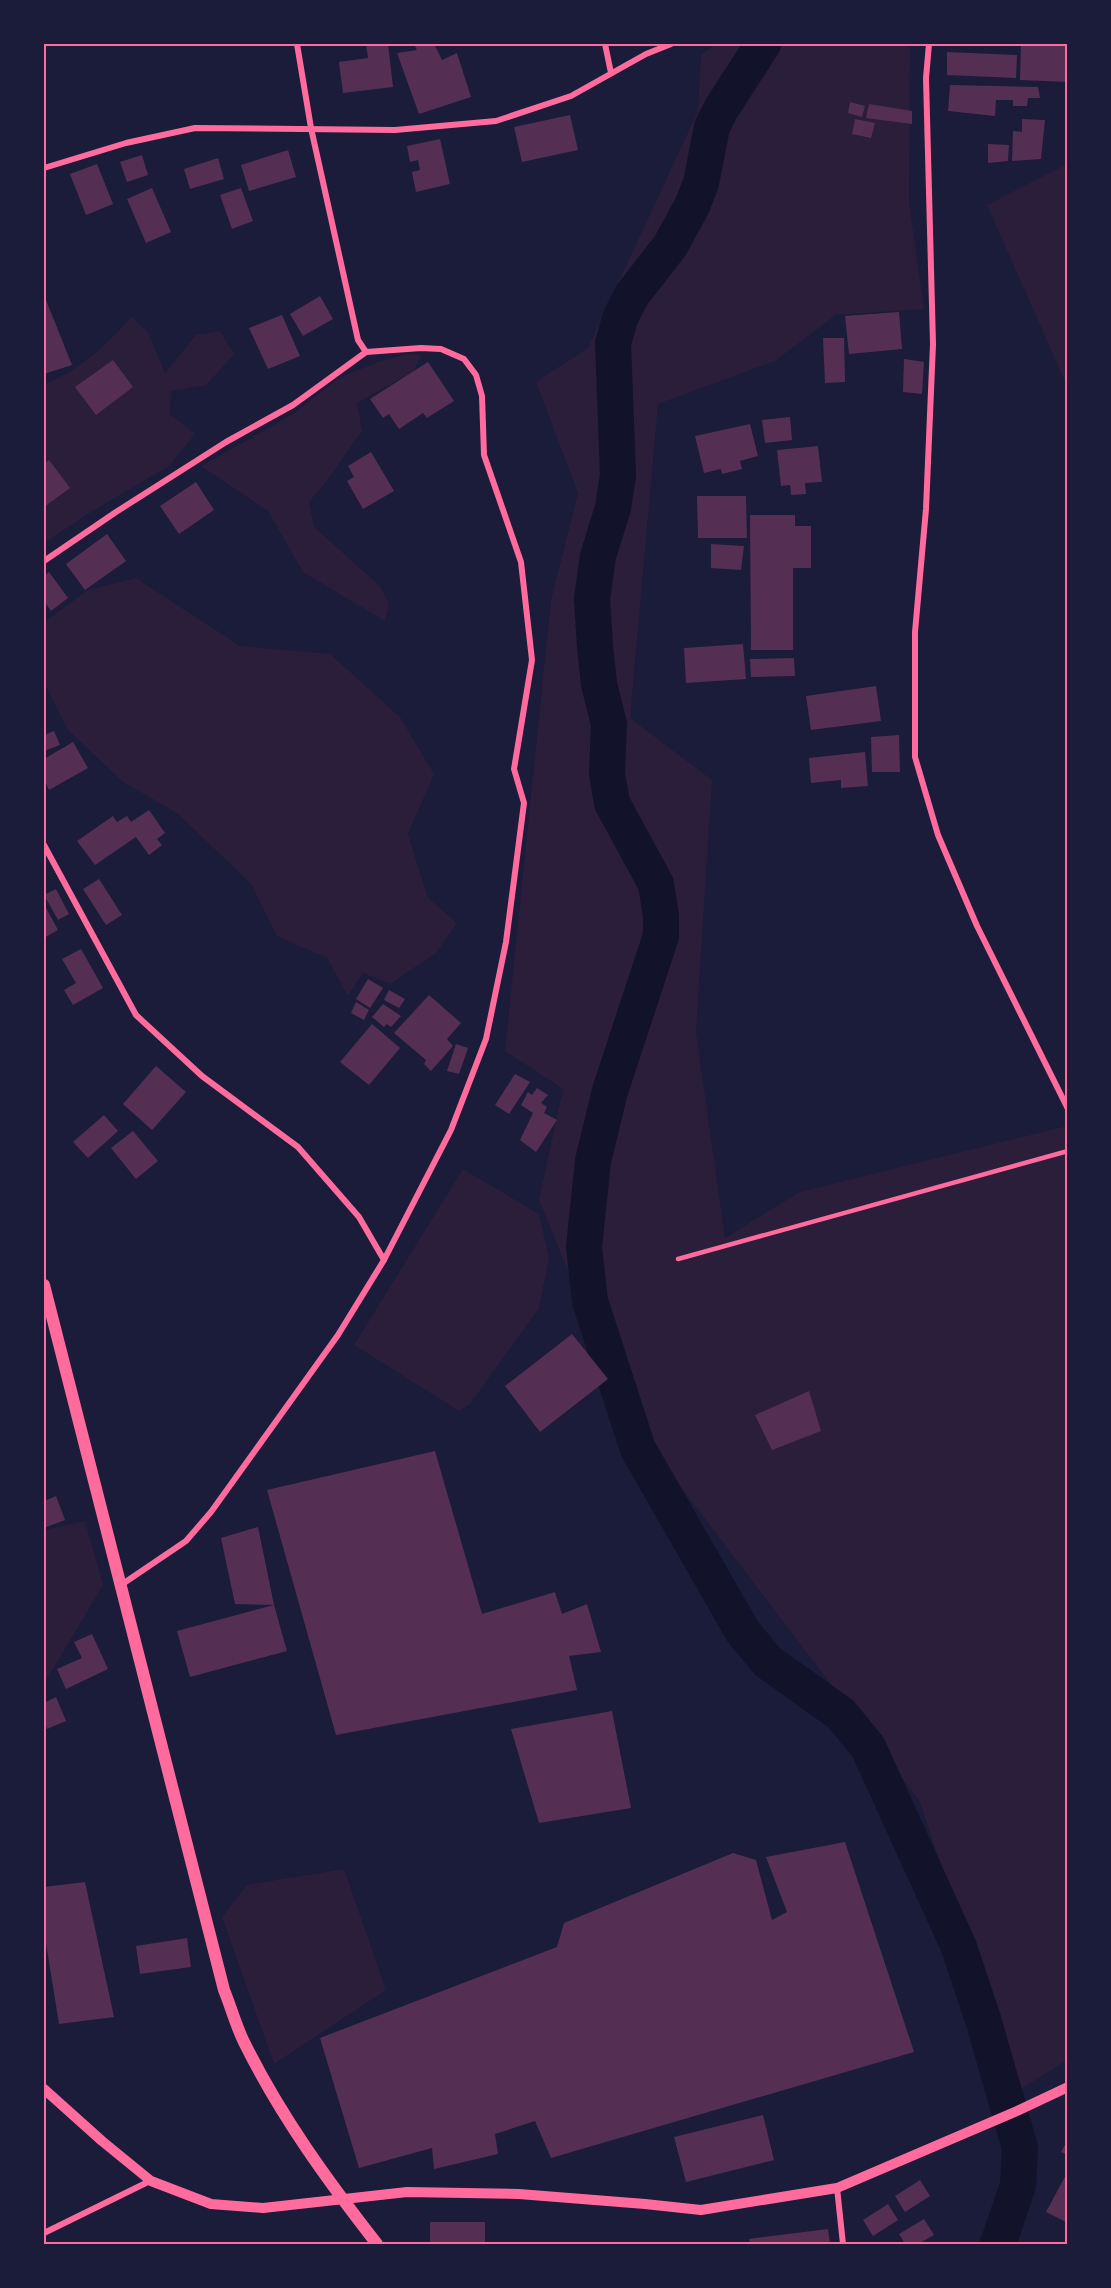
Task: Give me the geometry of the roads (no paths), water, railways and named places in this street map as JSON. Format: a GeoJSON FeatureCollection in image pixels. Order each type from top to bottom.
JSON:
{"type":"FeatureCollection","features":[{"type":"Feature","properties":{"kind":"main road"},"geometry":{"type":"LineString","coordinates":[[44,1285],[224,1990],[243,2040],[283,2115],[342,2200],[377,2244]]}},
{"type":"Feature","properties":{"kind":"street"},"geometry":{"type":"LineString","coordinates":[[297,44],[311,128],[358,340],[366,352]]}},
{"type":"Feature","properties":{"kind":"street"},"geometry":{"type":"LineString","coordinates":[[605,44],[611,73]]}},
{"type":"Feature","properties":{"kind":"street"},"geometry":{"type":"LineString","coordinates":[[44,168],[126,143],[195,128],[394,130],[496,121],[571,96],[646,54],[671,44]]}},
{"type":"Feature","properties":{"kind":"street"},"geometry":{"type":"LineString","coordinates":[[929,44],[926,78],[933,344],[926,509],[915,632],[915,757],[938,835],[976,926],[1068,1110]]}},
{"type":"Feature","properties":{"kind":"street"},"geometry":{"type":"LineString","coordinates":[[44,561],[226,442],[293,405],[366,352],[441,349],[464,359],[476,375],[482,396],[484,455],[521,562],[532,660],[514,769],[524,803],[506,942],[486,1039],[451,1130],[384,1260],[338,1335],[212,1512],[186,1541],[121,1585]]}},
{"type":"Feature","properties":{"kind":"street"},"geometry":{"type":"LineString","coordinates":[[44,845],[136,1015],[202,1076],[298,1147],[359,1217],[384,1260]]}},
{"type":"Feature","properties":{"kind":"street"},"geometry":{"type":"LineString","coordinates":[[44,2089],[151,2181],[211,2204],[263,2208],[407,2192],[519,2193],[702,2210],[837,2188],[1068,2087]]}},
{"type":"Feature","properties":{"kind":"street"},"geometry":{"type":"LineString","coordinates":[[44,2233],[151,2181]]}},
{"type":"Feature","properties":{"kind":"street"},"geometry":{"type":"LineString","coordinates":[[837,2188],[843,2244]]}},
{"type":"Feature","properties":{"kind":"lane"},"geometry":{"type":"LineString","coordinates":[[678,1259],[1068,1151]]}},
{"type":"Feature","properties":{"kind":"waterway"},"geometry":{"type":"LineString","coordinates":[[763,44],[712,127],[701,183],[692,206],[670,246],[632,295],[621,316],[613,343],[618,475],[613,508],[598,556],[592,599],[595,647],[599,684],[609,724],[607,774],[612,803],[656,884],[661,916],[661,936],[610,1091],[593,1161],[584,1247],[590,1301],[638,1449],[743,1632],[768,1662],[841,1714],[868,1747],[959,1947],[983,2019],[1020,2148],[1018,2185],[998,2244]]}}]}
